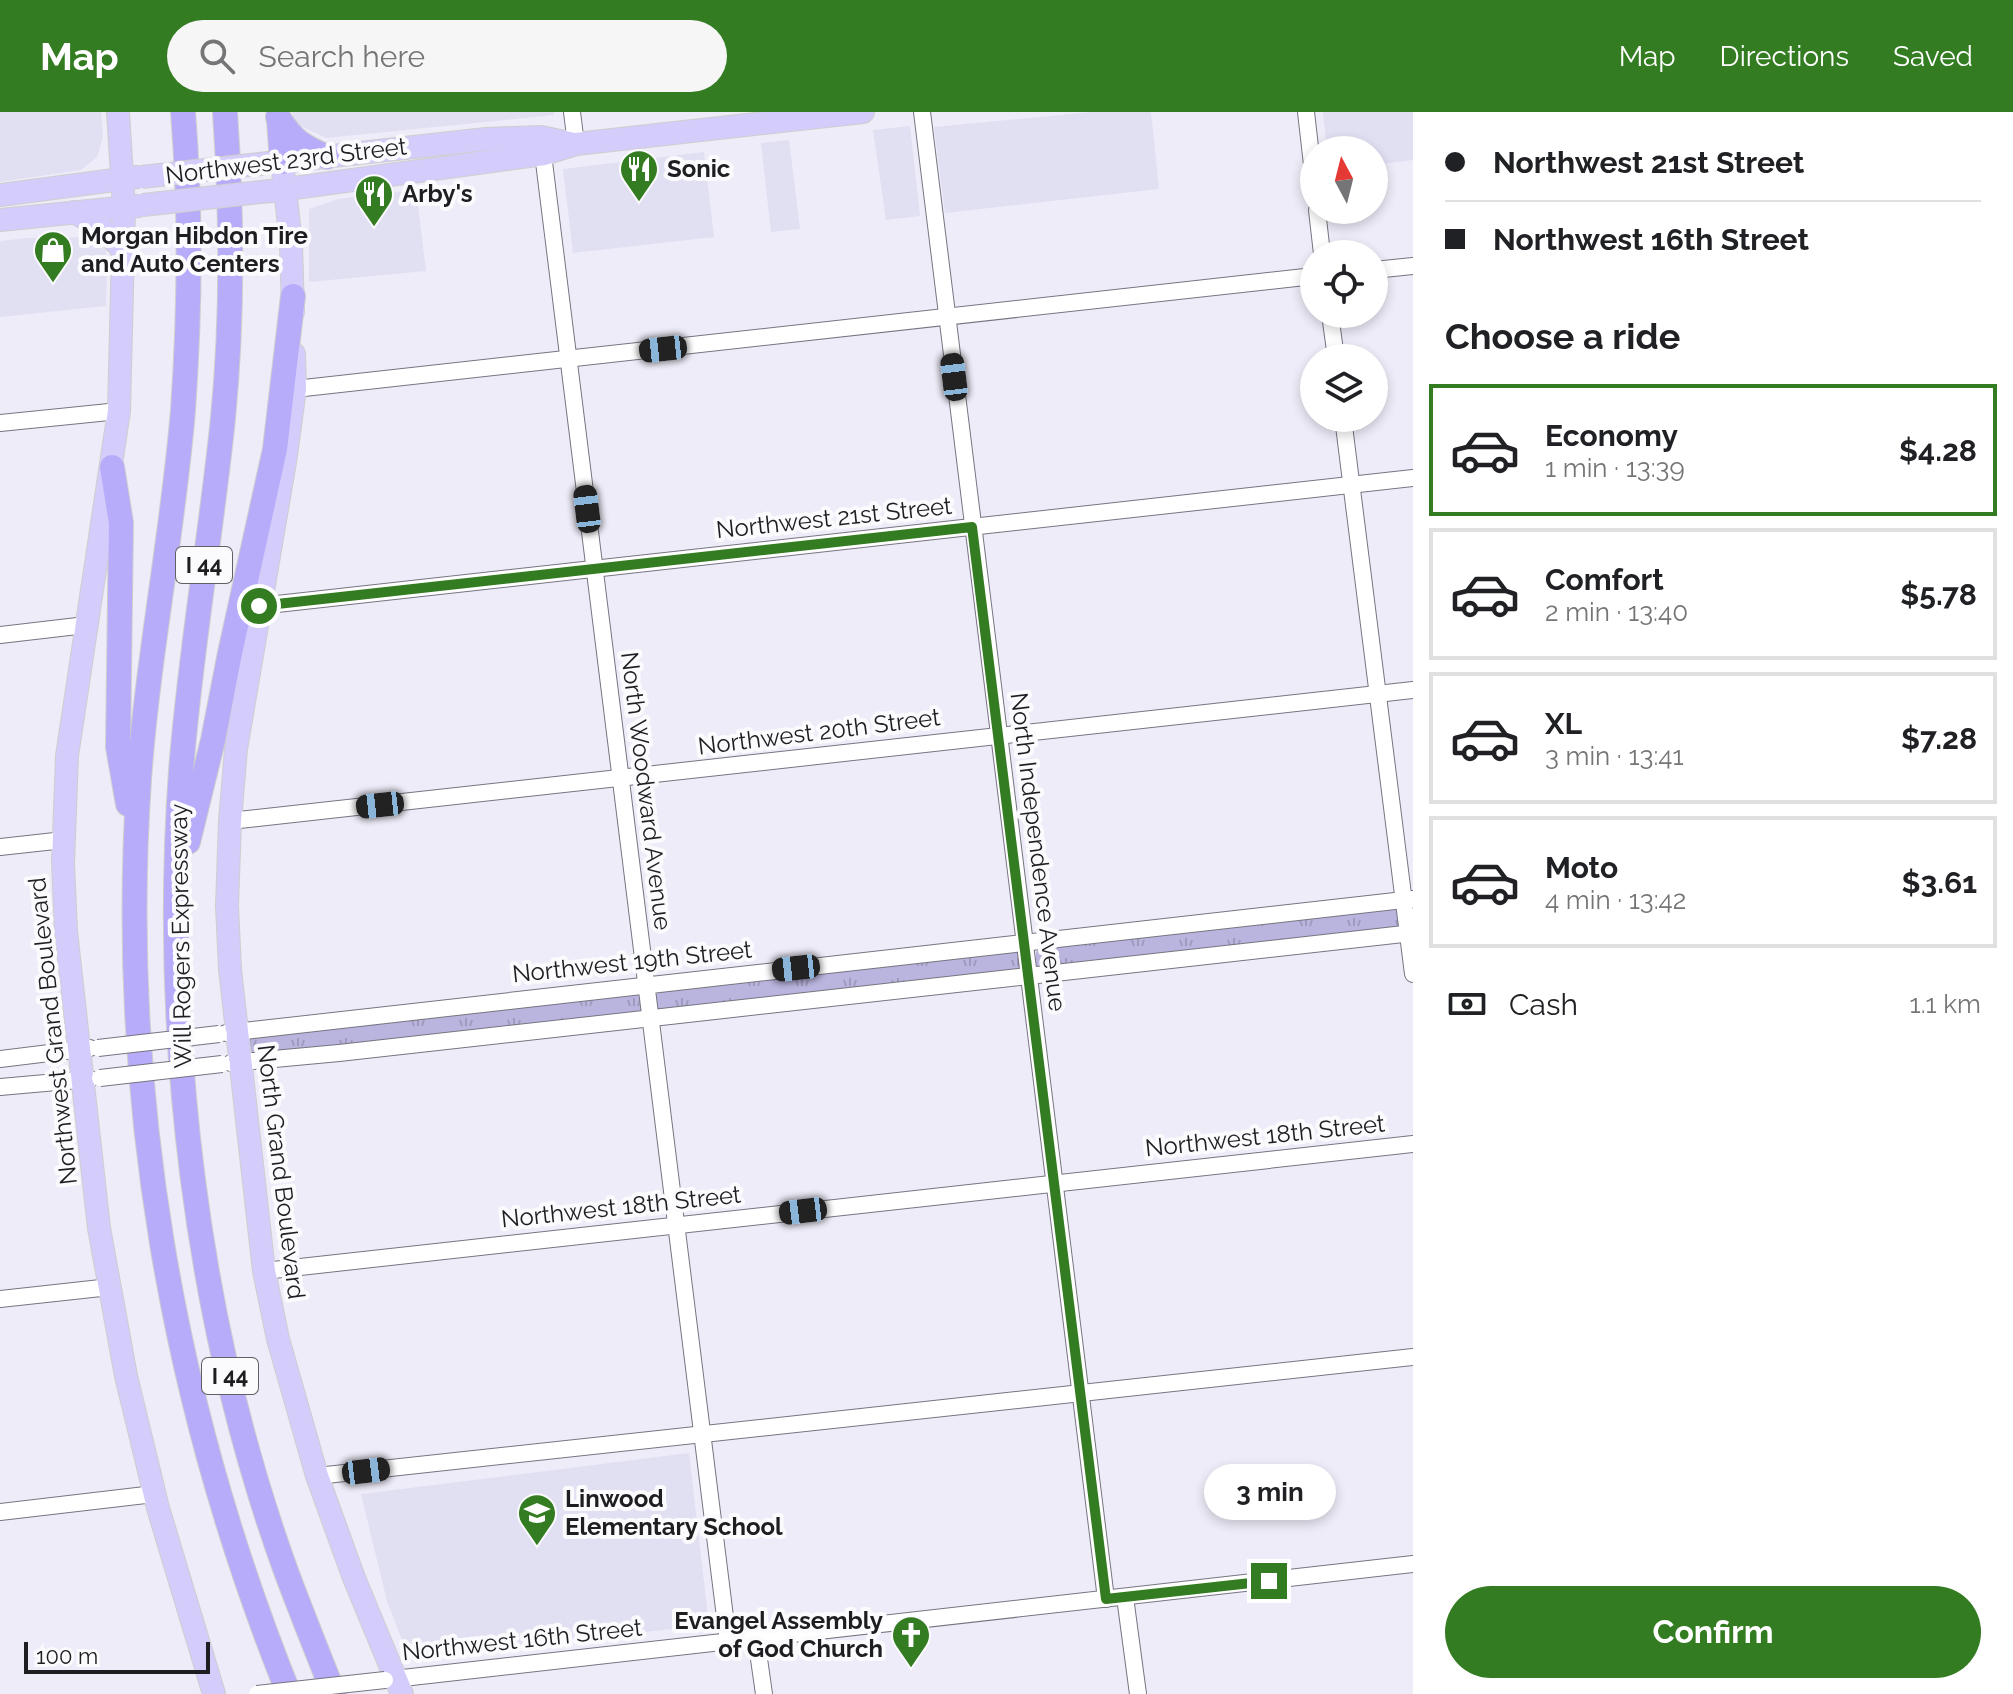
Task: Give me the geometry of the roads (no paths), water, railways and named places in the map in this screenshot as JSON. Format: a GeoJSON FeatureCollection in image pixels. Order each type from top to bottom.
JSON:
{"type":"FeatureCollection","features":[{"type":"Feature","properties":{"kind":"highway","name":"Will Rogers Expressway"},"geometry":{"type":"LineString","coordinates":[[183,112],[189,239],[188,315],[182,414],[144,720],[136,845],[135,983],[142,1085],[172,1304],[202,1439],[226,1522],[256,1611],[289,1694]]}},
{"type":"Feature","properties":{"kind":"highway","name":"Will Rogers Expressway"},"geometry":{"type":"LineString","coordinates":[[225,112],[231,234],[227,362],[217,471],[186,712],[176,895],[183,1085],[200,1225],[236,1402],[286,1572],[334,1694]]}},
{"type":"Feature","properties":{"kind":"highway"},"geometry":{"type":"LineString","coordinates":[[278,115],[290,136],[298,143],[327,157]]}},
{"type":"Feature","properties":{"kind":"highway"},"geometry":{"type":"LineString","coordinates":[[276,162],[278,115]]}},
{"type":"Feature","properties":{"kind":"highway"},"geometry":{"type":"LineString","coordinates":[[176,895],[213,740],[275,449],[293,296]]}},
{"type":"Feature","properties":{"kind":"highway"},"geometry":{"type":"LineString","coordinates":[[112,467],[121,523],[118,747],[136,845]]}},
{"type":"Feature","properties":{"kind":"main road","name":"Northwest Grand Boulevard"},"geometry":{"type":"LineString","coordinates":[[118,112],[133,178],[133,206],[121,248],[119,411],[67,756],[64,840],[66,931],[88,1049],[99,1228],[126,1376],[154,1494],[214,1694]]}},
{"type":"Feature","properties":{"kind":"main road","name":"Northwest 23rd Street"},"geometry":{"type":"LineString","coordinates":[[0,220],[278,190],[542,146],[863,112]]}},
{"type":"Feature","properties":{"kind":"main road","name":"Northwest 23rd Street"},"geometry":{"type":"LineString","coordinates":[[0,195],[486,139],[542,146]]}},
{"type":"Feature","properties":{"kind":"main road","name":"North Grand Boulevard"},"geometry":{"type":"LineString","coordinates":[[276,162],[293,296],[295,389],[236,749],[227,906],[228,1033],[264,1271],[278,1339],[317,1476],[394,1684]]}},
{"type":"Feature","properties":{"kind":"main road"},"geometry":{"type":"LineString","coordinates":[[74,212],[103,229],[121,248]]}},
{"type":"Feature","properties":{"kind":"street"},"geometry":{"type":"LineString","coordinates":[[572,112],[576,144]]}},
{"type":"Feature","properties":{"kind":"street","name":"North Independence Avenue"},"geometry":{"type":"LineString","coordinates":[[922,112],[1106,1599]]}},
{"type":"Feature","properties":{"kind":"street"},"geometry":{"type":"LineString","coordinates":[[1306,112],[1309,136]]}},
{"type":"Feature","properties":{"kind":"street","name":"North Woodward Avenue"},"geometry":{"type":"LineString","coordinates":[[542,146],[728,1641]]}},
{"type":"Feature","properties":{"kind":"street"},"geometry":{"type":"LineString","coordinates":[[1388,269],[1413,266]]}},
{"type":"Feature","properties":{"kind":"street"},"geometry":{"type":"LineString","coordinates":[[295,389],[1300,278]]}},
{"type":"Feature","properties":{"kind":"street"},"geometry":{"type":"LineString","coordinates":[[0,423],[119,411]]}},
{"type":"Feature","properties":{"kind":"street"},"geometry":{"type":"LineString","coordinates":[[1345,432],[1377,694],[1408,900],[1413,974]]}},
{"type":"Feature","properties":{"kind":"street","name":"Northwest 21st Street"},"geometry":{"type":"LineString","coordinates":[[259,606],[1413,478]]}},
{"type":"Feature","properties":{"kind":"street"},"geometry":{"type":"LineString","coordinates":[[0,635],[86,625]]}},
{"type":"Feature","properties":{"kind":"street","name":"Northwest 20th Street"},"geometry":{"type":"LineString","coordinates":[[230,821],[1413,690]]}},
{"type":"Feature","properties":{"kind":"street"},"geometry":{"type":"LineString","coordinates":[[0,847],[64,840]]}},
{"type":"Feature","properties":{"kind":"street","name":"Northwest 19th Street"},"geometry":{"type":"LineString","coordinates":[[0,1059],[1408,900]]}},
{"type":"Feature","properties":{"kind":"street"},"geometry":{"type":"LineString","coordinates":[[0,1087],[650,1019],[1410,933]]}},
{"type":"Feature","properties":{"kind":"street","name":"Northwest 18th Street"},"geometry":{"type":"LineString","coordinates":[[264,1271],[1413,1144]]}},
{"type":"Feature","properties":{"kind":"street"},"geometry":{"type":"LineString","coordinates":[[0,1299],[110,1287]]}},
{"type":"Feature","properties":{"kind":"street"},"geometry":{"type":"LineString","coordinates":[[317,1476],[1413,1357]]}},
{"type":"Feature","properties":{"kind":"street"},"geometry":{"type":"LineString","coordinates":[[0,1512],[154,1494]]}},
{"type":"Feature","properties":{"kind":"street","name":"Northwest 16th Street"},"geometry":{"type":"LineString","coordinates":[[257,1694],[394,1684],[728,1641],[1413,1564]]}},
{"type":"Feature","properties":{"kind":"street"},"geometry":{"type":"LineString","coordinates":[[1125,1597],[1138,1694]]}},
{"type":"Feature","properties":{"kind":"street"},"geometry":{"type":"LineString","coordinates":[[756,1638],[764,1694]]}},
{"type":"Feature","properties":{"kind":"place","name":"Sonic"},"geometry":{"type":"Point","coordinates":[639,203]}},
{"type":"Feature","properties":{"kind":"place","name":"Arby's"},"geometry":{"type":"Point","coordinates":[374,228]}},
{"type":"Feature","properties":{"kind":"place","name":"Morgan Hibdon Tire and Auto Centers"},"geometry":{"type":"Point","coordinates":[53,284]}},
{"type":"Feature","properties":{"kind":"place","name":"Linwood Elementary School"},"geometry":{"type":"Point","coordinates":[537,1547]}},
{"type":"Feature","properties":{"kind":"place","name":"Evangel Assembly of God Church"},"geometry":{"type":"Point","coordinates":[911,1669]}}]}
